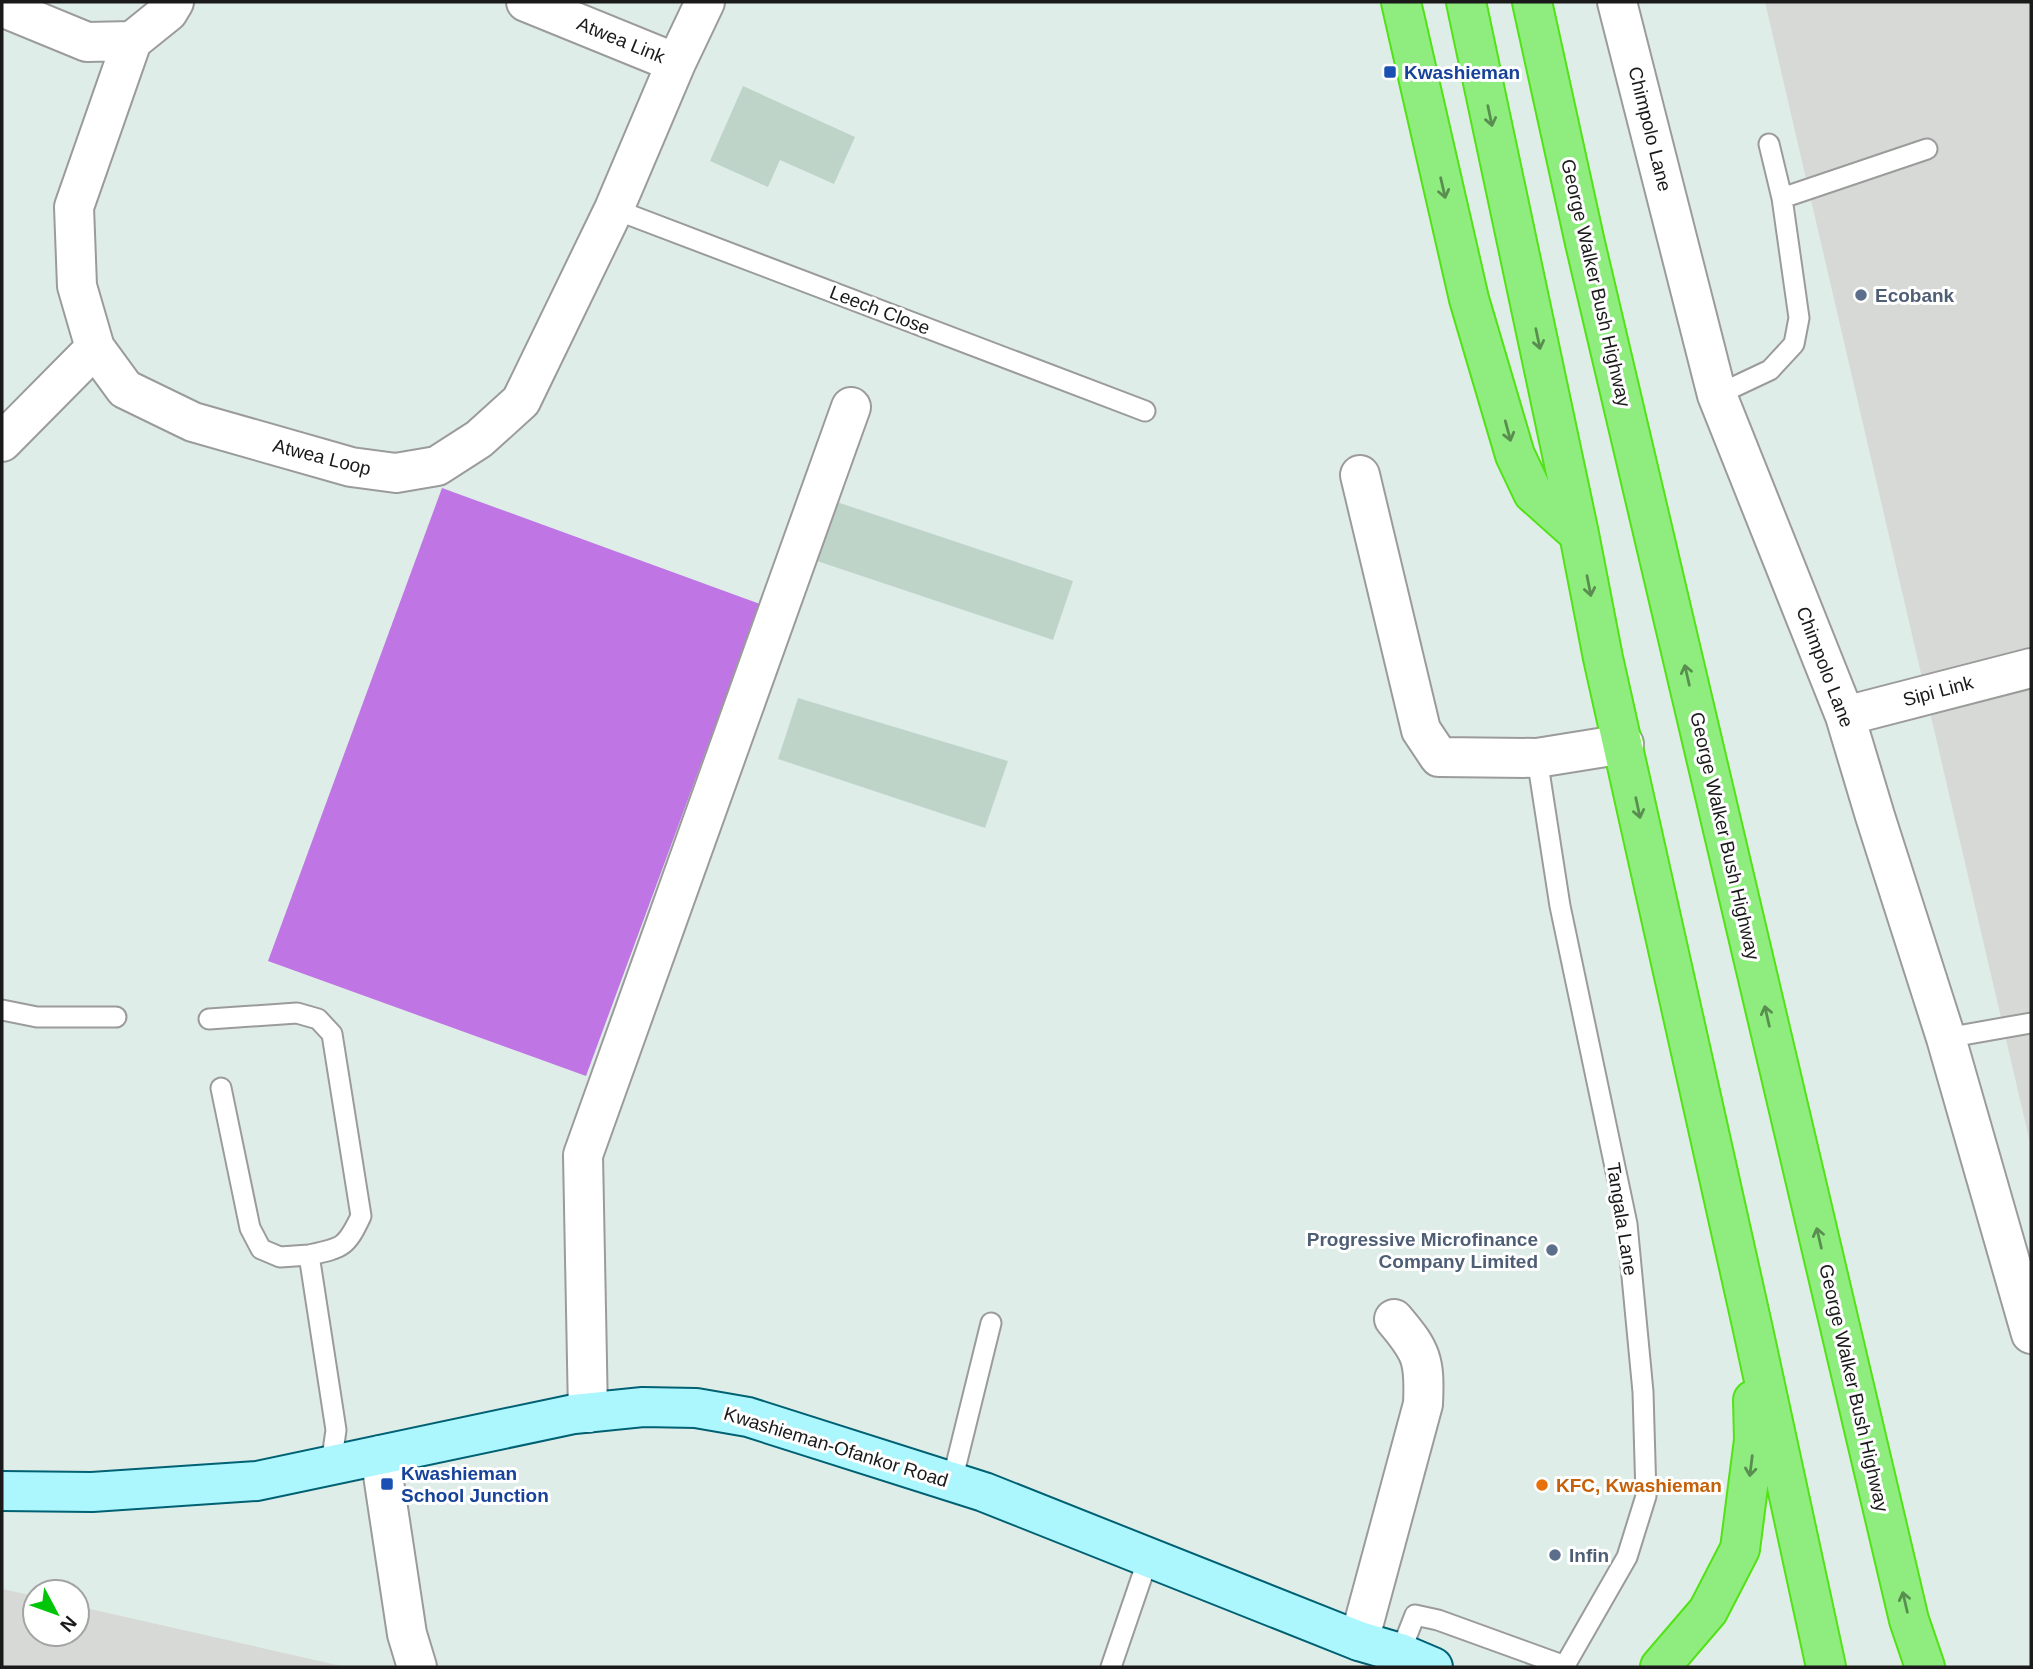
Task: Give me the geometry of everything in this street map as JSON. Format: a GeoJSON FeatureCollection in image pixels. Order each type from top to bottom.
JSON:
{"type":"FeatureCollection","features":[{"type":"Feature","properties":{"kind":"highway"},"geometry":{"type":"LineString","coordinates":[[1401,2],[1469,299],[1515,455],[1533,493],[1580,534]]}},
{"type":"Feature","properties":{"kind":"highway"},"geometry":{"type":"LineString","coordinates":[[1466,2],[1580,534],[1603,658],[1826,1667]]}},
{"type":"Feature","properties":{"kind":"highway","name":"George Walker Bush Highway"},"geometry":{"type":"LineString","coordinates":[[1532,2],[1592,270],[1905,1606],[1925,1667]]}},
{"type":"Feature","properties":{"kind":"highway"},"geometry":{"type":"LineString","coordinates":[[1660,1667],[1708,1611],[1740,1549],[1754,1440],[1752,1325]]}},
{"type":"Feature","properties":{"kind":"main road","name":"Kwashieman-Ofankor Road"},"geometry":{"type":"LineString","coordinates":[[2,1491],[92,1492],[257,1480],[588,1413],[643,1407],[696,1408],[748,1417],[984,1492],[1359,1641],[1417,1660]]}},
{"type":"Feature","properties":{"kind":"street"},"geometry":{"type":"LineString","coordinates":[[2,7],[87,42],[132,41],[168,12],[174,2]]}},
{"type":"Feature","properties":{"kind":"street","name":"Atwea Link"},"geometry":{"type":"LineString","coordinates":[[526,2],[676,63]]}},
{"type":"Feature","properties":{"kind":"street","name":"Atwea Loop"},"geometry":{"type":"LineString","coordinates":[[132,41],[74,207],[77,286],[95,348],[125,389],[193,422],[351,467],[396,473],[438,466],[479,439],[522,401],[614,209],[705,2]]}},
{"type":"Feature","properties":{"kind":"street","name":"Chimpolo Lane"},"geometry":{"type":"LineString","coordinates":[[1617,2],[1717,395],[1846,716],[1946,1038],[2031,1334]]}},
{"type":"Feature","properties":{"kind":"street"},"geometry":{"type":"LineString","coordinates":[[2,442],[95,348]]}},
{"type":"Feature","properties":{"kind":"street"},"geometry":{"type":"LineString","coordinates":[[588,1413],[583,1155],[851,407]]}},
{"type":"Feature","properties":{"kind":"street"},"geometry":{"type":"LineString","coordinates":[[1360,475],[1421,730],[1439,757],[1537,758],[1624,744]]}},
{"type":"Feature","properties":{"kind":"street","name":"Sipi Link"},"geometry":{"type":"LineString","coordinates":[[1846,716],[2031,668]]}},
{"type":"Feature","properties":{"kind":"street"},"geometry":{"type":"LineString","coordinates":[[1359,1641],[1423,1404],[1424,1373],[1416,1345],[1394,1319]]}},
{"type":"Feature","properties":{"kind":"street"},"geometry":{"type":"LineString","coordinates":[[380,1455],[407,1634],[416,1667]]}},
{"type":"Feature","properties":{"kind":"lane"},"geometry":{"type":"LineString","coordinates":[[1717,395],[1770,370],[1794,344],[1799,318],[1782,198],[1769,144]]}},
{"type":"Feature","properties":{"kind":"lane"},"geometry":{"type":"LineString","coordinates":[[1782,198],[1927,149]]}},
{"type":"Feature","properties":{"kind":"lane","name":"Leech Close"},"geometry":{"type":"LineString","coordinates":[[614,209],[1145,411]]}},
{"type":"Feature","properties":{"kind":"lane","name":"Tangala Lane"},"geometry":{"type":"LineString","coordinates":[[1537,758],[1560,906],[1627,1224],[1643,1392],[1646,1496],[1627,1557],[1564,1667]]}},
{"type":"Feature","properties":{"kind":"lane"},"geometry":{"type":"LineString","coordinates":[[2,1010],[37,1017],[116,1017]]}},
{"type":"Feature","properties":{"kind":"lane"},"geometry":{"type":"LineString","coordinates":[[209,1019],[297,1013],[318,1019],[332,1034],[361,1216],[352,1236],[340,1248],[309,1255],[280,1257],[261,1250],[250,1228],[221,1088]]}},
{"type":"Feature","properties":{"kind":"lane"},"geometry":{"type":"LineString","coordinates":[[1946,1038],[2031,1023]]}},
{"type":"Feature","properties":{"kind":"lane"},"geometry":{"type":"LineString","coordinates":[[309,1255],[336,1430],[331,1465]]}},
{"type":"Feature","properties":{"kind":"lane"},"geometry":{"type":"LineString","coordinates":[[952,1481],[991,1322]]}},
{"type":"Feature","properties":{"kind":"lane"},"geometry":{"type":"LineString","coordinates":[[1111,1667],[1150,1556]]}},
{"type":"Feature","properties":{"kind":"lane"},"geometry":{"type":"LineString","coordinates":[[1417,1660],[1415,1615],[1438,1620],[1564,1667]]}},
{"type":"Feature","properties":{"kind":"shaded area"},"geometry":{"type":"Polygon","coordinates":[[[1765,2],[2031,2],[2031,1147],[1765,2]]]}},
{"type":"Feature","properties":{"kind":"shaded area"},"geometry":{"type":"Polygon","coordinates":[[[442,488],[760,604],[586,1076],[268,961],[442,488]]]}},
{"type":"Feature","properties":{"kind":"shaded area"},"geometry":{"type":"Polygon","coordinates":[[[2,1589],[21,1593],[21,1648],[91,1648],[91,1609],[346,1667],[2,1667],[2,1589]]]}},
{"type":"Feature","properties":{"kind":"building"},"geometry":{"type":"Polygon","coordinates":[[[743,86],[855,137],[834,184],[780,160],[768,187],[710,161],[743,86]]]}},
{"type":"Feature","properties":{"kind":"building"},"geometry":{"type":"Polygon","coordinates":[[[837,502],[1073,581],[1053,640],[817,561],[837,502]]]}},
{"type":"Feature","properties":{"kind":"building"},"geometry":{"type":"Polygon","coordinates":[[[798,698],[1008,761],[985,828],[778,759],[798,698]]]}},
{"type":"Feature","properties":{"kind":"place","name":"Kwashieman"},"geometry":{"type":"Point","coordinates":[1390,72]}},
{"type":"Feature","properties":{"kind":"place","name":"Ecobank"},"geometry":{"type":"Point","coordinates":[1861,295]}},
{"type":"Feature","properties":{"kind":"place","name":"Progressive Microfinance Company Limited"},"geometry":{"type":"Point","coordinates":[1552,1250]}},
{"type":"Feature","properties":{"kind":"place","name":"Kwashieman School Junction"},"geometry":{"type":"Point","coordinates":[387,1484]}},
{"type":"Feature","properties":{"kind":"place","name":"KFC, Kwashieman"},"geometry":{"type":"Point","coordinates":[1542,1485]}},
{"type":"Feature","properties":{"kind":"place","name":"Infin"},"geometry":{"type":"Point","coordinates":[1555,1555]}}]}
